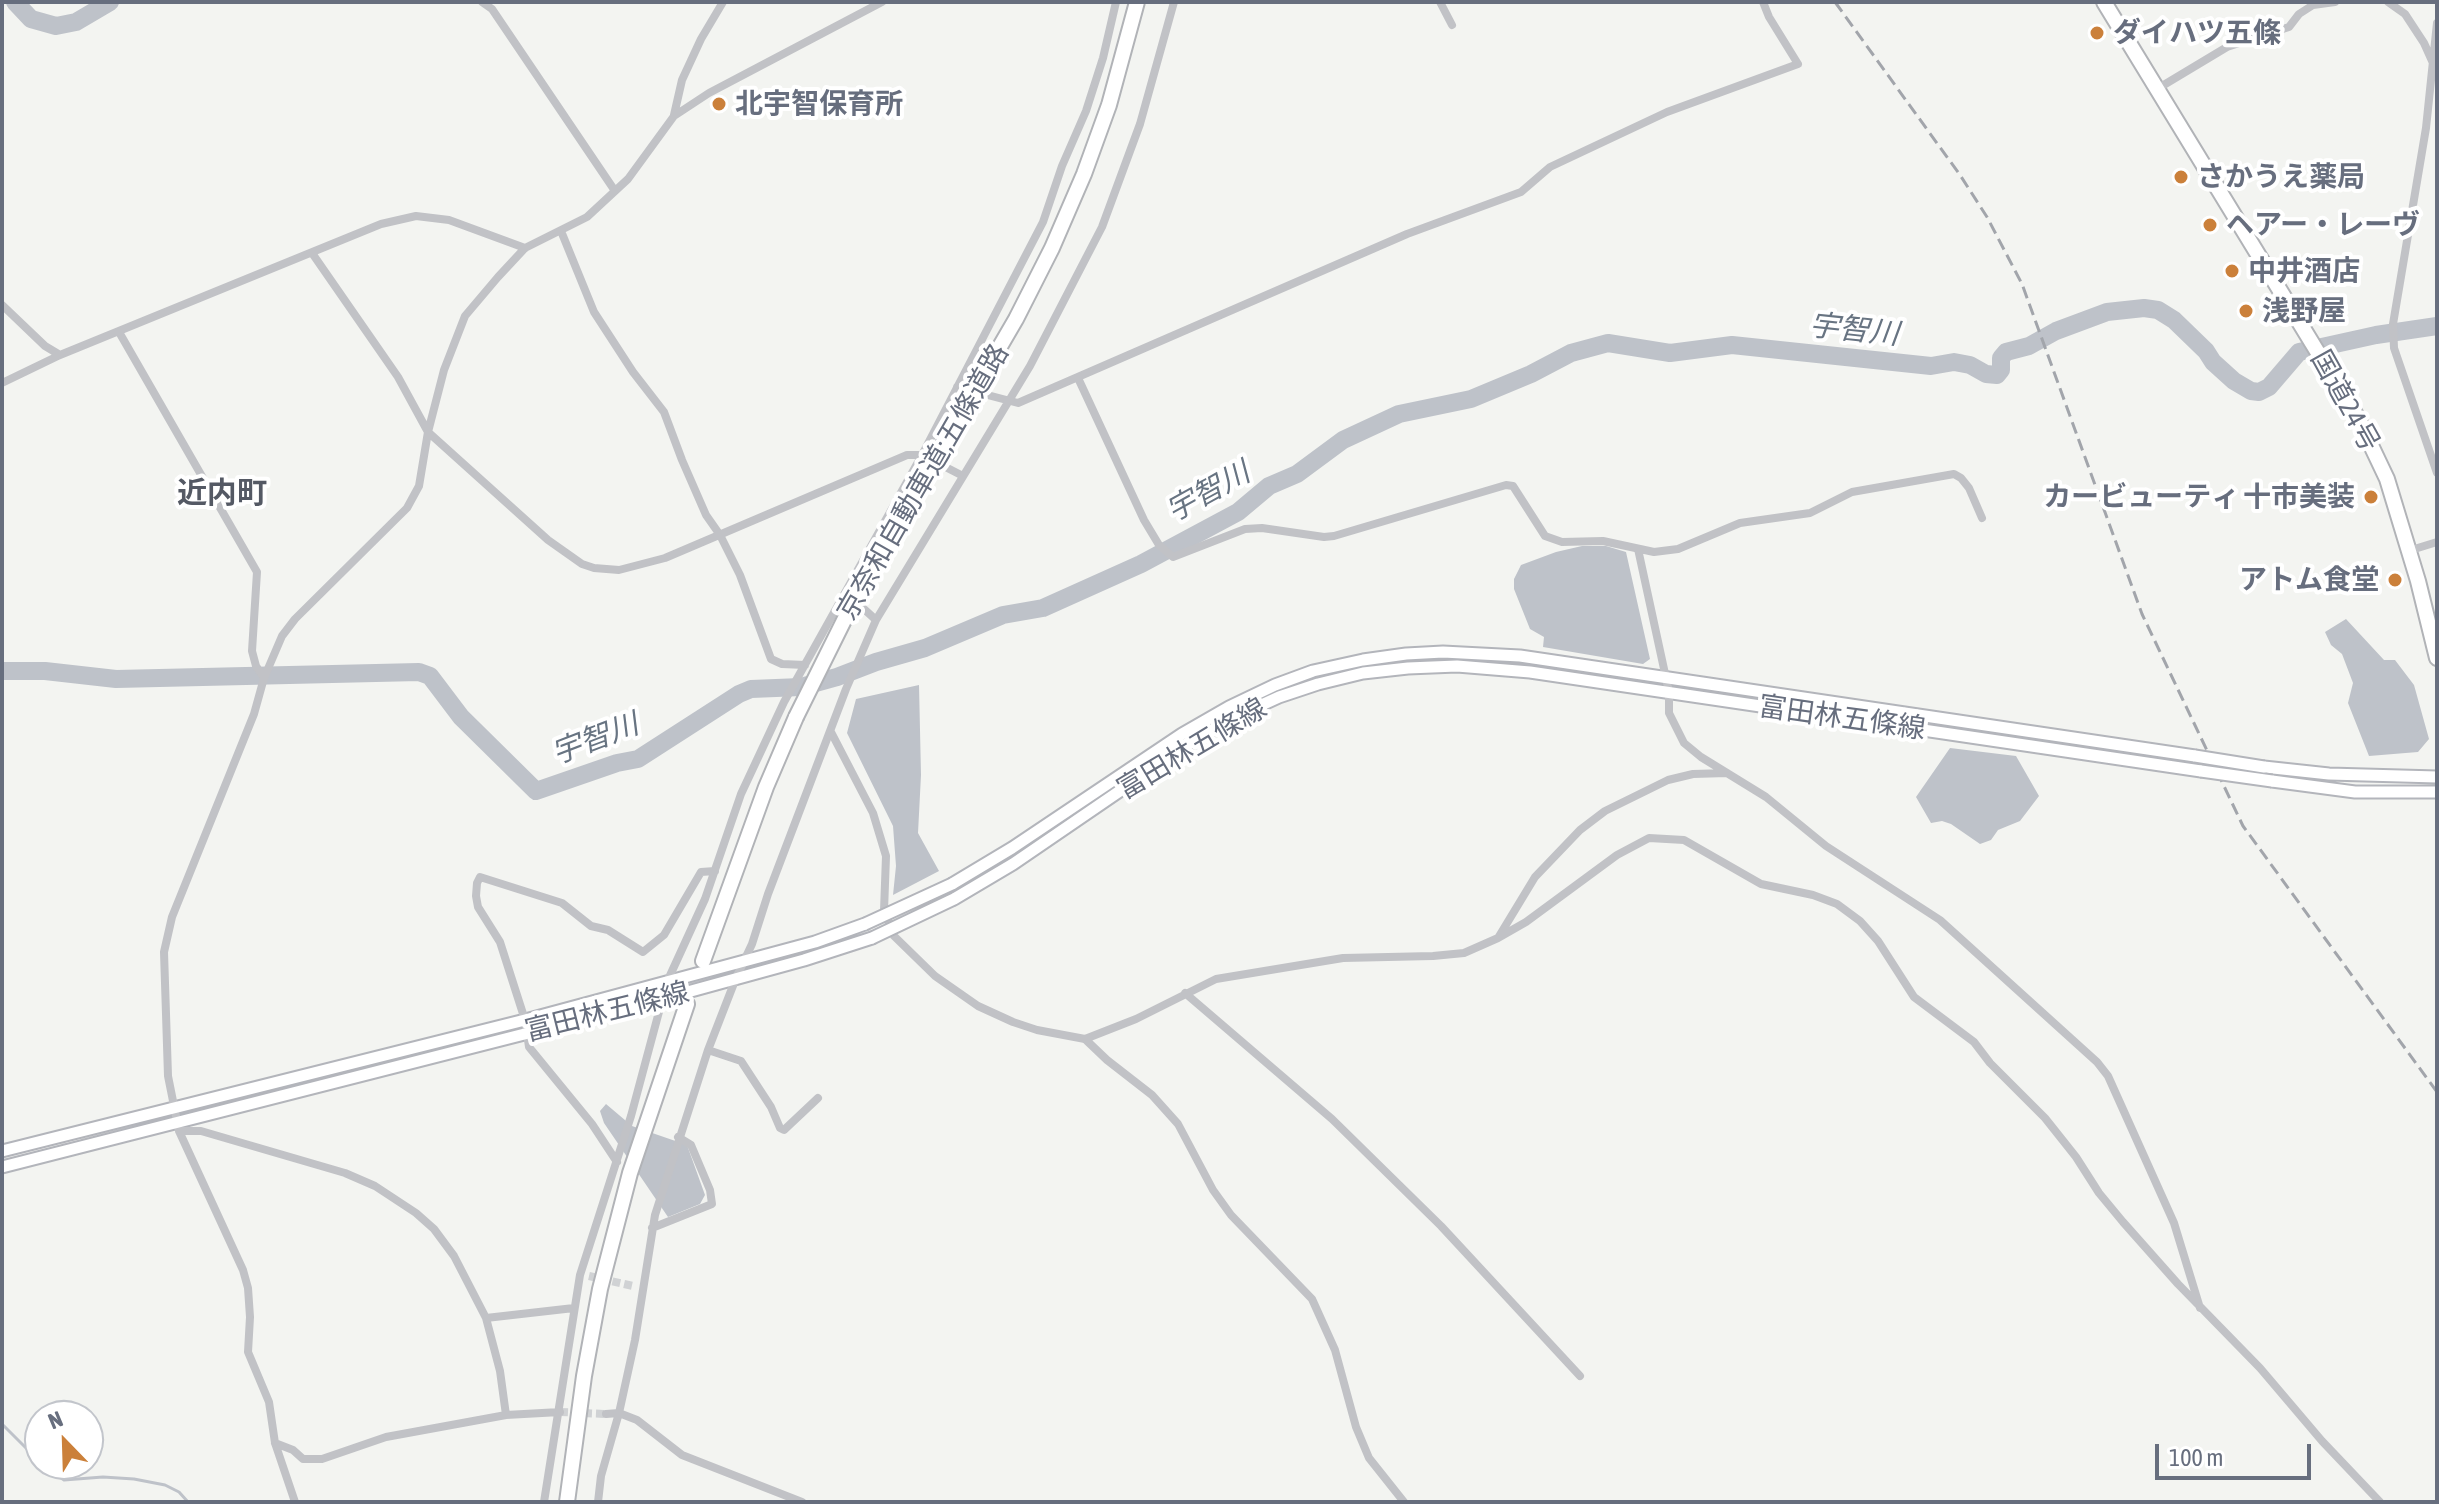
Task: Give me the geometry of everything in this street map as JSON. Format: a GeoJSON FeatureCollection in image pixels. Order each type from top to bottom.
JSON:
{"type":"FeatureCollection","features":[{"type":"Feature","properties":{"kind":"highway","name":"京奈和自動車道;五條道路"},"geometry":{"type":"LineString","coordinates":[[703,961],[766,787],[796,717],[863,582],[993,359],[1052,248],[1109,105],[1137,2]]}},
{"type":"Feature","properties":{"kind":"highway","name":"国道24号"},"geometry":{"type":"LineString","coordinates":[[2104,2],[2359,420],[2387,479],[2437,658]]}},
{"type":"Feature","properties":{"kind":"highway"},"geometry":{"type":"LineString","coordinates":[[567,1502],[597,1304],[630,1173],[638,1119],[687,1004]]}},
{"type":"Feature","properties":{"kind":"main road","name":"富田林五條線"},"geometry":{"type":"LineString","coordinates":[[2,1167],[178,1127],[667,982],[815,942],[865,924],[952,884],[1012,848],[1182,734],[1275,685],[1313,671],[1363,660],[1443,652],[1520,656],[2264,767],[2345,775],[2437,777]]}},
{"type":"Feature","properties":{"kind":"main road","name":"富田林五條線"},"geometry":{"type":"LineString","coordinates":[[2,1151],[174,1107],[526,1026],[662,999],[872,938],[954,899],[1013,864],[1187,745],[1231,719],[1279,697],[1363,673],[1457,666],[1495,668],[2355,792],[2437,792]]}},
{"type":"Feature","properties":{"kind":"street"},"geometry":{"type":"LineString","coordinates":[[482,2],[492,9],[615,191]]}},
{"type":"Feature","properties":{"kind":"street"},"geometry":{"type":"LineString","coordinates":[[674,116],[682,80],[723,2]]}},
{"type":"Feature","properties":{"kind":"street"},"geometry":{"type":"LineString","coordinates":[[295,1502],[275,1443],[269,1402],[248,1352],[250,1317],[243,1270],[178,1127],[168,1076],[164,952],[172,917],[254,714],[264,678],[282,636],[295,619],[407,508],[419,486],[428,432],[444,370],[465,316],[525,248],[587,217],[628,179],[674,116],[709,93],[882,2]]}},
{"type":"Feature","properties":{"kind":"street"},"geometry":{"type":"LineString","coordinates":[[544,1502],[574,1308],[617,1162],[638,1119],[667,982],[715,871],[741,794],[784,702],[922,455],[1043,222],[1062,166],[1086,111],[1116,2]]}},
{"type":"Feature","properties":{"kind":"street"},"geometry":{"type":"LineString","coordinates":[[598,1502],[601,1476],[619,1413],[652,1228],[678,1137],[708,1050],[846,689],[876,620],[1030,366],[1071,289],[1114,198],[1153,81],[1174,2]]}},
{"type":"Feature","properties":{"kind":"street"},"geometry":{"type":"LineString","coordinates":[[1440,2],[1452,25]]}},
{"type":"Feature","properties":{"kind":"street"},"geometry":{"type":"LineString","coordinates":[[957,387],[1018,403],[1407,234],[1521,192],[1550,167],[1667,112],[1798,64],[1763,2]]}},
{"type":"Feature","properties":{"kind":"street"},"geometry":{"type":"LineString","coordinates":[[2157,89],[2227,47],[2289,27],[2299,14],[2313,5],[2335,2]]}},
{"type":"Feature","properties":{"kind":"street"},"geometry":{"type":"LineString","coordinates":[[2388,2],[2405,14],[2424,43],[2433,64]]}},
{"type":"Feature","properties":{"kind":"street"},"geometry":{"type":"LineString","coordinates":[[2437,23],[2426,128],[2393,324],[2394,348],[2437,473]]}},
{"type":"Feature","properties":{"kind":"street"},"geometry":{"type":"LineString","coordinates":[[2,383],[60,355],[381,224],[416,216],[449,220],[525,248]]}},
{"type":"Feature","properties":{"kind":"street"},"geometry":{"type":"LineString","coordinates":[[561,231],[594,312],[633,372],[664,412],[706,515],[720,535],[755,611],[771,659],[782,664],[805,665]]}},
{"type":"Feature","properties":{"kind":"street"},"geometry":{"type":"LineString","coordinates":[[312,253],[398,377],[428,432],[548,540],[582,564],[619,570],[665,558],[907,455],[922,455],[963,476]]}},
{"type":"Feature","properties":{"kind":"street"},"geometry":{"type":"LineString","coordinates":[[2,305],[45,346],[60,355]]}},
{"type":"Feature","properties":{"kind":"street"},"geometry":{"type":"LineString","coordinates":[[119,332],[257,572],[252,651],[256,666],[264,678]]}},
{"type":"Feature","properties":{"kind":"street"},"geometry":{"type":"LineString","coordinates":[[1078,378],[1144,520],[1159,545],[1173,557],[1245,529],[1334,536],[1506,485],[1513,486],[1545,536],[1562,542],[1603,541],[1654,552],[1678,549],[1740,523],[1810,513],[1852,492],[1954,474],[1969,488],[1982,518]]}},
{"type":"Feature","properties":{"kind":"street"},"geometry":{"type":"LineString","coordinates":[[2408,551],[2437,542]]}},
{"type":"Feature","properties":{"kind":"street"},"geometry":{"type":"LineString","coordinates":[[1638,549],[1669,692],[1669,713],[1684,743],[1766,797],[1826,846],[1940,920],[2097,1062],[2108,1076],[2174,1223],[2200,1308]]}},
{"type":"Feature","properties":{"kind":"street"},"geometry":{"type":"LineString","coordinates":[[844,591],[876,620]]}},
{"type":"Feature","properties":{"kind":"street"},"geometry":{"type":"LineString","coordinates":[[831,732],[873,813],[886,856],[884,911],[894,936],[935,976],[978,1006],[1037,1030],[1085,1039],[1136,1019],[1216,979],[1328,960],[1464,953],[1526,922],[1617,855],[1649,838],[1684,840],[1761,884],[1813,895],[1837,904],[1860,921],[1878,941],[1914,997],[1974,1042],[1990,1063],[2045,1118],[2099,1193],[2200,1308],[2260,1368],[2322,1441],[2380,1502]]}},
{"type":"Feature","properties":{"kind":"street"},"geometry":{"type":"LineString","coordinates":[[1498,938],[1535,877],[1580,830],[1605,811],[1668,780],[1693,774],[1727,773]]}},
{"type":"Feature","properties":{"kind":"street"},"geometry":{"type":"LineString","coordinates":[[617,1162],[592,1124],[529,1047],[526,1026],[500,942],[478,907],[476,896],[480,877],[562,903],[591,926],[608,930],[643,952],[664,935],[701,872],[715,871]]}},
{"type":"Feature","properties":{"kind":"street"},"geometry":{"type":"LineString","coordinates":[[1185,993],[1332,1119],[1441,1226],[1580,1376]]}},
{"type":"Feature","properties":{"kind":"street"},"geometry":{"type":"LineString","coordinates":[[1085,1039],[1152,1095],[1178,1124],[1213,1190],[1231,1215],[1312,1299],[1335,1350],[1356,1427],[1369,1458],[1404,1502]]}},
{"type":"Feature","properties":{"kind":"street"},"geometry":{"type":"LineString","coordinates":[[708,1050],[741,1061],[784,1130],[818,1098]]}},
{"type":"Feature","properties":{"kind":"street"},"geometry":{"type":"LineString","coordinates":[[178,1127],[313,1163],[375,1186],[416,1213],[434,1229],[454,1256],[486,1318],[500,1371],[506,1415]]}},
{"type":"Feature","properties":{"kind":"street"},"geometry":{"type":"LineString","coordinates":[[652,1228],[712,1204],[710,1190],[704,1182],[691,1145],[678,1137]]}},
{"type":"Feature","properties":{"kind":"street"},"geometry":{"type":"LineString","coordinates":[[633,1286],[643,1286]]}},
{"type":"Feature","properties":{"kind":"street"},"geometry":{"type":"LineString","coordinates":[[486,1318],[574,1308]]}},
{"type":"Feature","properties":{"kind":"street"},"geometry":{"type":"LineString","coordinates":[[275,1443],[293,1450],[303,1459],[322,1459],[386,1437],[506,1415],[560,1412]]}},
{"type":"Feature","properties":{"kind":"street"},"geometry":{"type":"LineString","coordinates":[[606,1414],[619,1413],[637,1420],[682,1455],[802,1502]]}},
{"type":"Feature","properties":{"kind":"shaded area"},"geometry":{"type":"Polygon","coordinates":[[[1582,546],[1606,546],[1626,552],[1650,659],[1643,664],[1543,647],[1544,637],[1530,629],[1514,589],[1514,579],[1521,565],[1582,546]]]}},
{"type":"Feature","properties":{"kind":"shaded area"},"geometry":{"type":"Polygon","coordinates":[[[2346,619],[2384,660],[2395,660],[2414,685],[2429,739],[2418,752],[2369,756],[2348,703],[2353,683],[2342,654],[2331,645],[2325,632],[2346,619]]]}},
{"type":"Feature","properties":{"kind":"shaded area"},"geometry":{"type":"Polygon","coordinates":[[[919,685],[921,775],[918,833],[939,871],[893,895],[896,866],[893,826],[847,733],[856,699],[919,685]]]}},
{"type":"Feature","properties":{"kind":"shaded area"},"geometry":{"type":"Polygon","coordinates":[[[1950,748],[2016,756],[2039,796],[2020,821],[1998,830],[1991,840],[1980,844],[1951,824],[1942,821],[1931,823],[1916,797],[1950,748]]]}},
{"type":"Feature","properties":{"kind":"shaded area"},"geometry":{"type":"Polygon","coordinates":[[[606,1104],[632,1126],[687,1145],[705,1195],[700,1204],[668,1217],[604,1123],[600,1111],[606,1104]]]}},
{"type":"Feature","properties":{"kind":"waterway"},"geometry":{"type":"LineString","coordinates":[[15,2],[31,19],[56,26],[76,22],[110,2]]}},
{"type":"Feature","properties":{"kind":"waterway","name":"宇智川"},"geometry":{"type":"LineString","coordinates":[[2,671],[45,671],[116,679],[419,672],[430,676],[461,717],[536,791],[617,763],[638,759],[751,689],[801,687],[925,648],[1003,615],[1043,608],[1141,564],[1238,512],[1269,486],[1297,474],[1343,440],[1399,414],[1471,399],[1571,353],[1608,343],[1670,353],[1732,345],[1931,366],[1954,362],[1997,375],[2001,370],[2001,358],[2006,352],[2029,346],[2056,331],[2107,312],[2144,308],[2158,310],[2174,320],[2234,381],[2259,392],[2269,387],[2299,352],[2376,335],[2437,326]]}},
{"type":"Feature","properties":{"kind":"waterway"},"geometry":{"type":"LineString","coordinates":[[2,1424],[24,1446]]}},
{"type":"Feature","properties":{"kind":"waterway"},"geometry":{"type":"LineString","coordinates":[[104,1477],[165,1485],[179,1492],[188,1502]]}},
{"type":"Feature","properties":{"kind":"tunnel"},"geometry":{"type":"LineString","coordinates":[[589,1276],[633,1286]]}},
{"type":"Feature","properties":{"kind":"tunnel"},"geometry":{"type":"LineString","coordinates":[[560,1412],[606,1414]]}},
{"type":"Feature","properties":{"kind":"railway"},"geometry":{"type":"LineString","coordinates":[[1835,2],[1960,175],[1987,217],[2022,284],[2142,614],[2243,826],[2437,1092]]}},
{"type":"Feature","properties":{"kind":"place","name":"ダイハツ五條"},"geometry":{"type":"Point","coordinates":[2097,33]}},
{"type":"Feature","properties":{"kind":"place","name":"北宇智保育所"},"geometry":{"type":"Point","coordinates":[719,104]}},
{"type":"Feature","properties":{"kind":"place","name":"さかうえ薬局"},"geometry":{"type":"Point","coordinates":[2181,177]}},
{"type":"Feature","properties":{"kind":"place","name":"ヘアー・レーヴ"},"geometry":{"type":"Point","coordinates":[2210,225]}},
{"type":"Feature","properties":{"kind":"place","name":"中井酒店"},"geometry":{"type":"Point","coordinates":[2232,271]}},
{"type":"Feature","properties":{"kind":"place","name":"浅野屋"},"geometry":{"type":"Point","coordinates":[2246,311]}},
{"type":"Feature","properties":{"kind":"place","name":"カービューティ 十市美装"},"geometry":{"type":"Point","coordinates":[2371,497]}},
{"type":"Feature","properties":{"kind":"place","name":"アトム食堂"},"geometry":{"type":"Point","coordinates":[2395,580]}},
{"type":"Feature","properties":{"kind":"district","name":"近内町"},"geometry":{"type":"Point","coordinates":[222,494]}}]}
